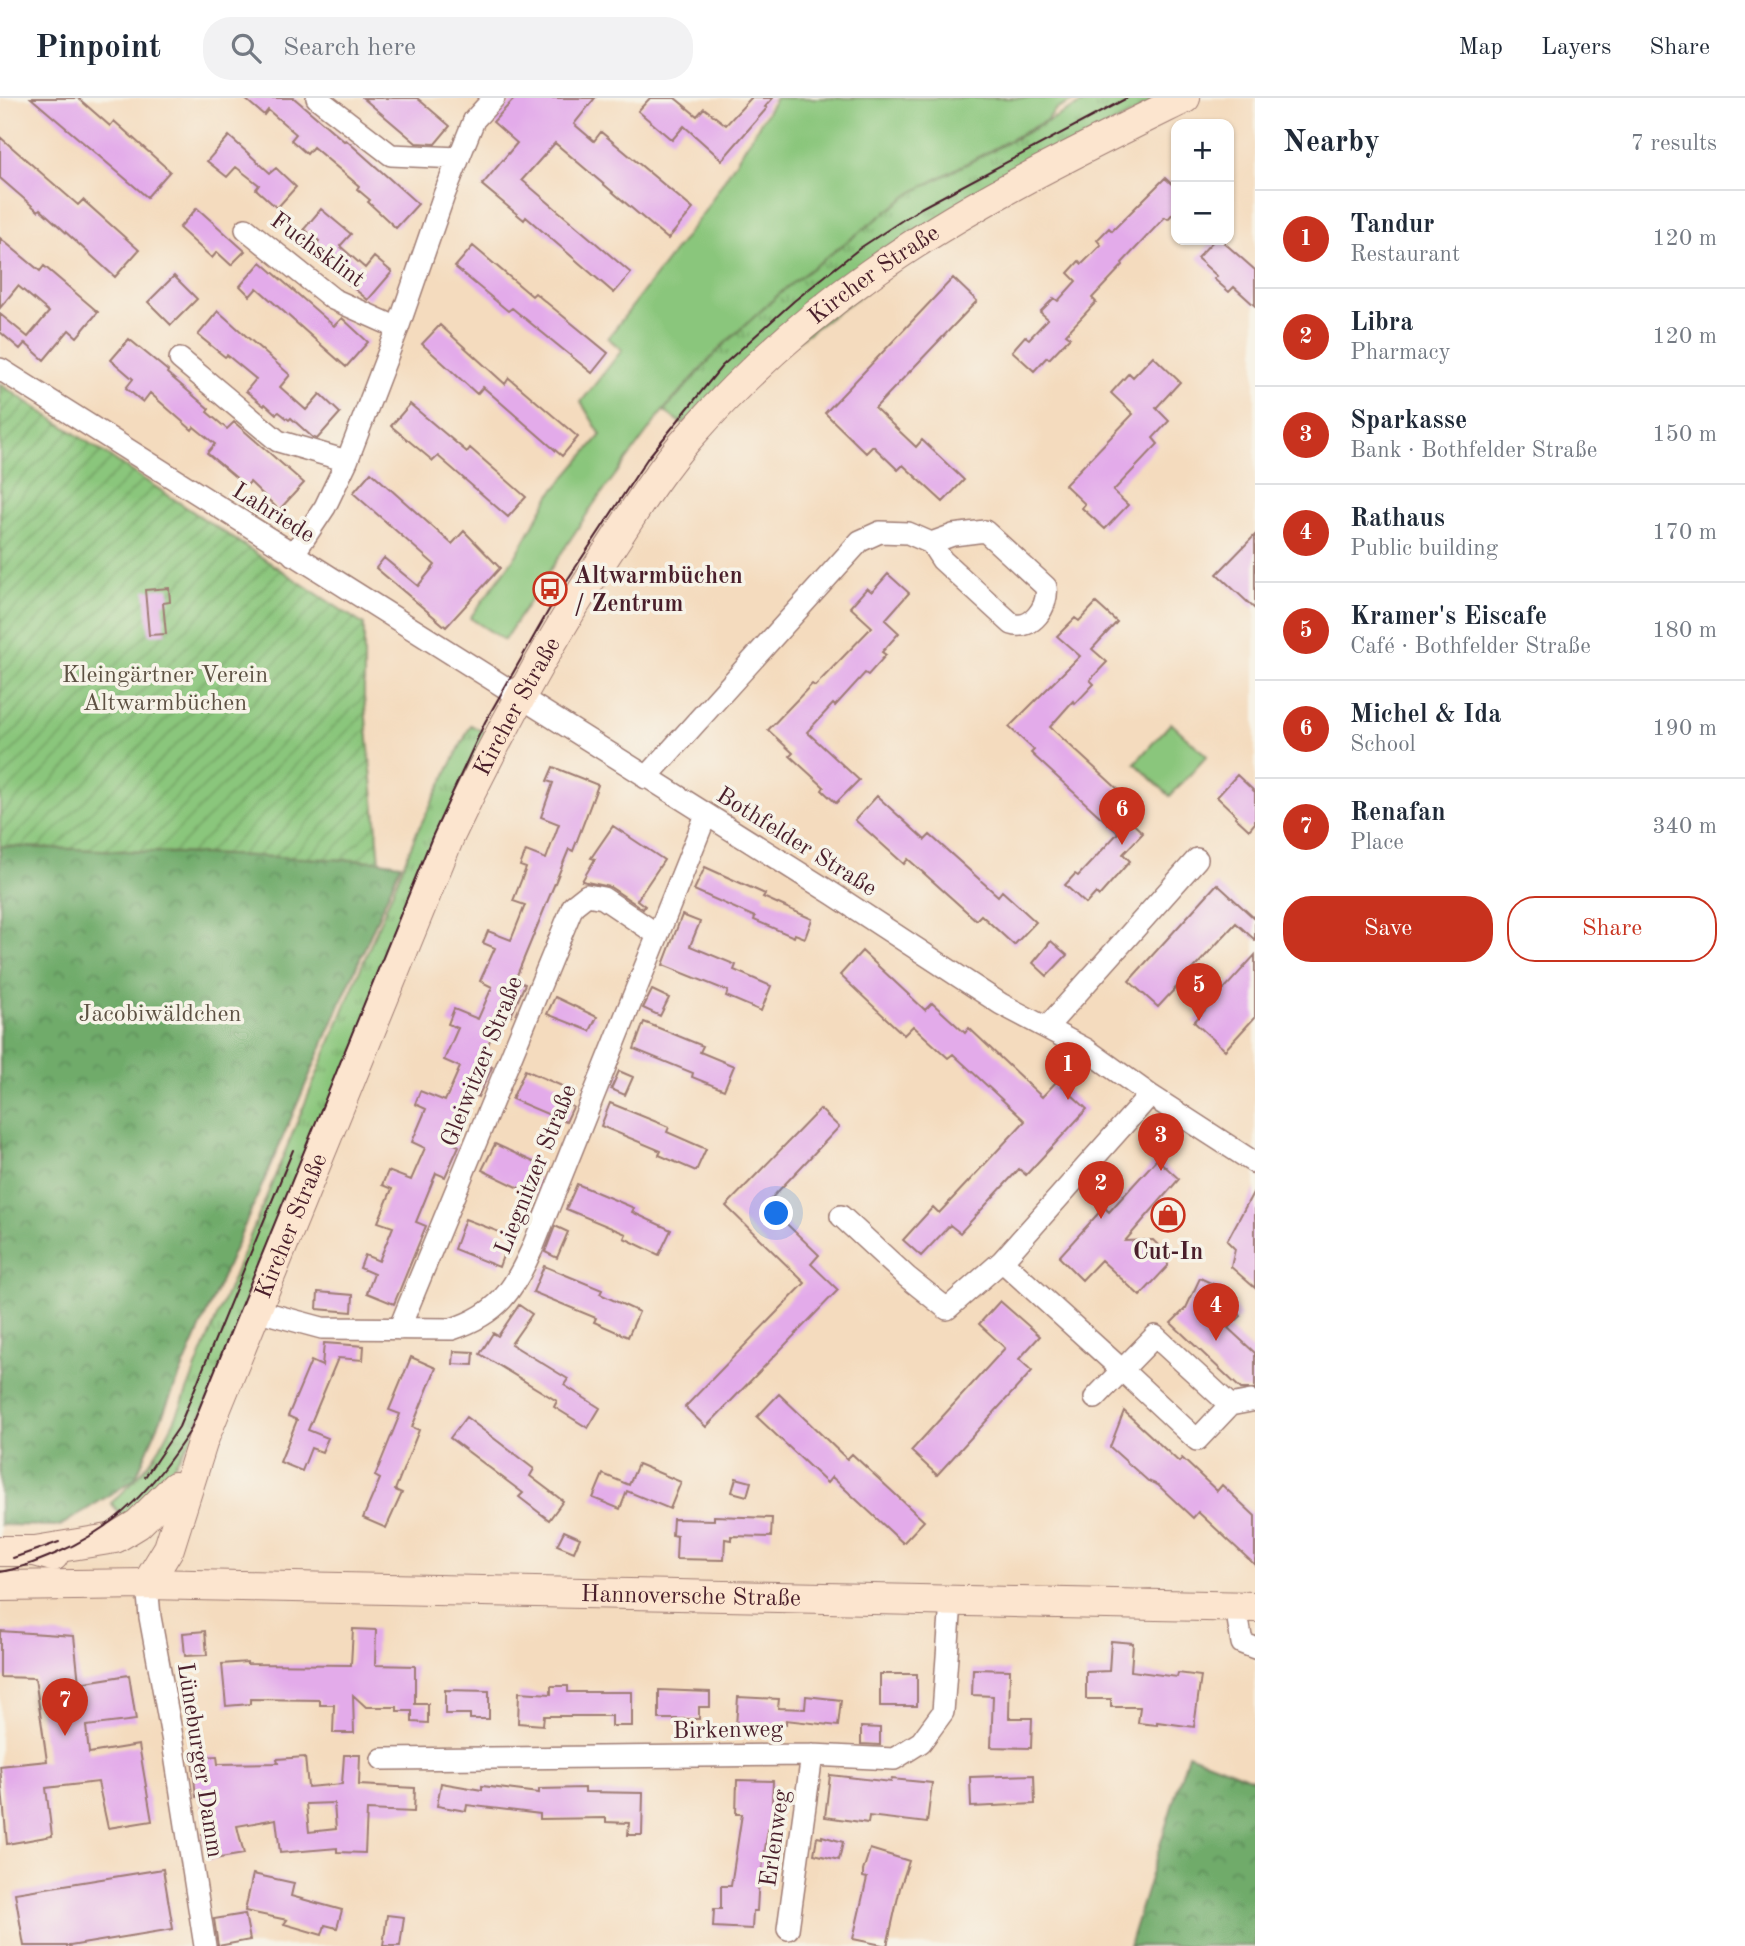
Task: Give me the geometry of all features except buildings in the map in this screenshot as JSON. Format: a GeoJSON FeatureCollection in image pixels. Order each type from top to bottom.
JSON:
{"type":"FeatureCollection","features":[{"type":"Feature","properties":{"kind":"main road","name":"Kircher Straße"},"geometry":{"type":"LineString","coordinates":[[147,1584],[169,1548],[203,1440],[449,837],[474,783],[520,698],[568,615],[632,514],[688,438],[748,376],[806,324],[870,274],[1032,176],[1185,98]]}},
{"type":"Feature","properties":{"kind":"main road","name":"Kircher Straße"},"geometry":{"type":"LineString","coordinates":[[147,1584],[144,1562],[146,1541],[203,1440]]}},
{"type":"Feature","properties":{"kind":"main road","name":"Kircher Straße"},"geometry":{"type":"LineString","coordinates":[[35,1551],[115,1538],[138,1524],[175,1487]]}},
{"type":"Feature","properties":{"kind":"main road","name":"Hannoversche Straße"},"geometry":{"type":"LineString","coordinates":[[0,1551],[35,1551],[105,1565],[147,1584]]}},
{"type":"Feature","properties":{"kind":"main road","name":"Hannoversche Straße"},"geometry":{"type":"LineString","coordinates":[[0,1586],[147,1584],[1246,1607]]}},
{"type":"Feature","properties":{"kind":"street"},"geometry":{"type":"LineString","coordinates":[[317,98],[391,155],[459,158]]}},
{"type":"Feature","properties":{"kind":"street"},"geometry":{"type":"LineString","coordinates":[[293,555],[325,507],[347,461],[398,328],[429,234],[474,120],[494,98]]}},
{"type":"Feature","properties":{"kind":"street","name":"Fuchsklint"},"geometry":{"type":"LineString","coordinates":[[246,229],[333,299],[398,328]]}},
{"type":"Feature","properties":{"kind":"street"},"geometry":{"type":"LineString","coordinates":[[180,359],[278,440],[347,461]]}},
{"type":"Feature","properties":{"kind":"street","name":"Lahriede"},"geometry":{"type":"LineString","coordinates":[[0,369],[520,698]]}},
{"type":"Feature","properties":{"kind":"street"},"geometry":{"type":"LineString","coordinates":[[646,778],[860,541],[880,532],[908,533],[932,543],[942,561],[1012,624],[1020,627],[1027,625],[1043,607],[1048,597],[1046,587],[985,531],[953,535],[932,543]]}},
{"type":"Feature","properties":{"kind":"street","name":"Bothfelder Straße"},"geometry":{"type":"LineString","coordinates":[[520,698],[1001,1003],[1086,1049],[1150,1095],[1255,1163]]}},
{"type":"Feature","properties":{"kind":"street","name":"Liegnitzer Straße"},"geometry":{"type":"LineString","coordinates":[[256,1310],[322,1328],[452,1329],[488,1314],[506,1296],[520,1276],[706,815]]}},
{"type":"Feature","properties":{"kind":"street"},"geometry":{"type":"LineString","coordinates":[[1047,1027],[1197,859]]}},
{"type":"Feature","properties":{"kind":"street","name":"Gleiwitzer Straße"},"geometry":{"type":"LineString","coordinates":[[399,1329],[573,906],[587,895],[603,898],[658,935]]}},
{"type":"Feature","properties":{"kind":"street"},"geometry":{"type":"LineString","coordinates":[[841,1216],[907,1277],[947,1309],[1002,1261],[1150,1095]]}},
{"type":"Feature","properties":{"kind":"street"},"geometry":{"type":"LineString","coordinates":[[1002,1261],[1197,1440],[1230,1405],[1251,1401]]}},
{"type":"Feature","properties":{"kind":"street"},"geometry":{"type":"LineString","coordinates":[[1095,1398],[1155,1336],[1230,1405]]}},
{"type":"Feature","properties":{"kind":"street","name":"Lüneburger Damm"},"geometry":{"type":"LineString","coordinates":[[147,1584],[150,1617],[205,1946]]}},
{"type":"Feature","properties":{"kind":"street","name":"Birkenweg"},"geometry":{"type":"LineString","coordinates":[[382,1759],[812,1755],[894,1759],[921,1742],[943,1712],[951,1602]]}},
{"type":"Feature","properties":{"kind":"street","name":"Hannoversche Straße"},"geometry":{"type":"LineString","coordinates":[[1246,1607],[1242,1643],[1255,1648]]}},
{"type":"Feature","properties":{"kind":"street","name":"Erlenweg"},"geometry":{"type":"LineString","coordinates":[[788,1929],[812,1755]]}},
{"type":"Feature","properties":{"kind":"green space"},"geometry":{"type":"Polygon","coordinates":[[[776,98],[1079,98],[1055,110],[1047,120],[911,193],[787,287],[722,346],[663,411],[593,505],[504,640],[470,618],[517,554],[550,495],[601,435],[581,402],[622,350],[608,338],[704,212],[776,98]]]}},
{"type":"Feature","properties":{"kind":"green space"},"geometry":{"type":"Polygon","coordinates":[[[1092,98],[1163,98],[1067,147],[682,424],[664,411],[722,346],[787,287],[911,193],[1092,98]]]}},
{"type":"Feature","properties":{"kind":"green space","name":"Kleingärtner Verein Altwarmbüchen"},"geometry":{"type":"Polygon","coordinates":[[[0,384],[364,625],[364,697],[380,861],[0,846],[0,384]]]}},
{"type":"Feature","properties":{"kind":"green space"},"geometry":{"type":"Polygon","coordinates":[[[1171,723],[1207,756],[1170,796],[1135,763],[1171,723]]]}},
{"type":"Feature","properties":{"kind":"green space"},"geometry":{"type":"Polygon","coordinates":[[[471,725],[489,735],[194,1434],[163,1479],[125,1520],[111,1503],[143,1470],[166,1438],[174,1421],[417,832],[471,725]]]}},
{"type":"Feature","properties":{"kind":"green space","name":"Jacobiwäldchen"},"geometry":{"type":"Polygon","coordinates":[[[0,846],[401,864],[135,1479],[60,1526],[0,1525],[0,846]]]}},
{"type":"Feature","properties":{"kind":"green space"},"geometry":{"type":"Polygon","coordinates":[[[1188,1754],[1255,1780],[1255,1946],[1129,1946],[1188,1754]]]}},
{"type":"Feature","properties":{"kind":"tram line"},"geometry":{"type":"LineString","coordinates":[[0,1572],[57,1553],[98,1531],[133,1503],[148,1487],[190,1431],[432,837],[485,722],[558,594],[647,459],[722,366],[794,301],[860,248],[921,208],[1127,98]]}},
{"type":"Feature","properties":{"kind":"tram line"},"geometry":{"type":"LineString","coordinates":[[145,1477],[179,1427],[293,1150]]}},
{"type":"Feature","properties":{"kind":"tram line"},"geometry":{"type":"LineString","coordinates":[[13,1558],[59,1542]]}},
{"type":"Feature","properties":{"kind":"place","name":"Altwarmbüchen / Zentrum"},"geometry":{"type":"Point","coordinates":[550,589]}},
{"type":"Feature","properties":{"kind":"place","name":"Michel & Ida"},"geometry":{"type":"Point","coordinates":[1122,845]}},
{"type":"Feature","properties":{"kind":"place","name":"Kramer's Eiscafe"},"geometry":{"type":"Point","coordinates":[1199,1021]}},
{"type":"Feature","properties":{"kind":"place","name":"Tandur"},"geometry":{"type":"Point","coordinates":[1068,1100]}},
{"type":"Feature","properties":{"kind":"place","name":"Sparkasse"},"geometry":{"type":"Point","coordinates":[1161,1171]}},
{"type":"Feature","properties":{"kind":"place","name":"Cut-In"},"geometry":{"type":"Point","coordinates":[1168,1215]}},
{"type":"Feature","properties":{"kind":"place","name":"Libra"},"geometry":{"type":"Point","coordinates":[1101,1219]}},
{"type":"Feature","properties":{"kind":"place","name":"Rathaus"},"geometry":{"type":"Point","coordinates":[1216,1341]}},
{"type":"Feature","properties":{"kind":"place","name":"Renafan"},"geometry":{"type":"Point","coordinates":[65,1736]}}]}
